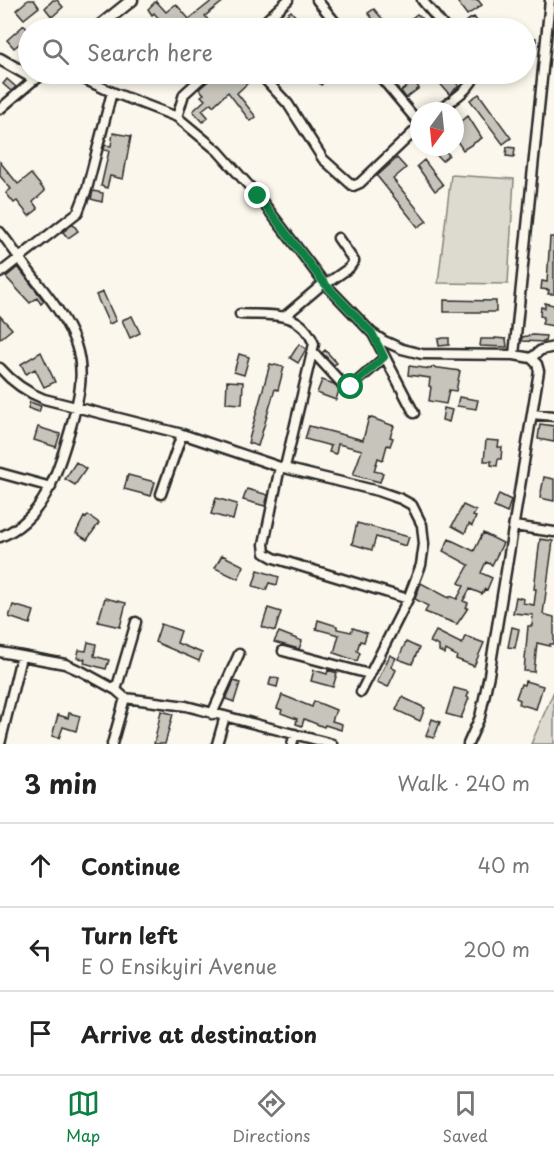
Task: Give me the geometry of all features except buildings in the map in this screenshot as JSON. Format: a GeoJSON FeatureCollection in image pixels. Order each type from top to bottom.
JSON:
{"type":"FeatureCollection","features":[{"type":"Feature","properties":{"kind":"street"},"geometry":{"type":"LineString","coordinates":[[110,18],[132,0]]}},
{"type":"Feature","properties":{"kind":"street"},"geometry":{"type":"LineString","coordinates":[[269,18],[288,0]]}},
{"type":"Feature","properties":{"kind":"street"},"geometry":{"type":"LineString","coordinates":[[317,0],[332,18]]}},
{"type":"Feature","properties":{"kind":"street"},"geometry":{"type":"LineString","coordinates":[[422,0],[437,18]]}},
{"type":"Feature","properties":{"kind":"street"},"geometry":{"type":"LineString","coordinates":[[514,355],[550,0]]}},
{"type":"Feature","properties":{"kind":"street"},"geometry":{"type":"LineString","coordinates":[[0,59],[18,67]]}},
{"type":"Feature","properties":{"kind":"street"},"geometry":{"type":"LineString","coordinates":[[0,109],[29,84]]}},
{"type":"Feature","properties":{"kind":"street"},"geometry":{"type":"LineString","coordinates":[[95,84],[177,117],[218,151],[258,196],[325,284],[372,333],[414,413]]}},
{"type":"Feature","properties":{"kind":"street"},"geometry":{"type":"LineString","coordinates":[[177,117],[184,94],[195,84]]}},
{"type":"Feature","properties":{"kind":"street"},"geometry":{"type":"LineString","coordinates":[[269,84],[288,104],[323,159],[353,186],[360,183],[410,134]]}},
{"type":"Feature","properties":{"kind":"street"},"geometry":{"type":"LineString","coordinates":[[386,84],[410,114]]}},
{"type":"Feature","properties":{"kind":"street"},"geometry":{"type":"LineString","coordinates":[[449,102],[471,84]]}},
{"type":"Feature","properties":{"kind":"street"},"geometry":{"type":"LineString","coordinates":[[0,273],[78,212],[87,189],[112,92]]}},
{"type":"Feature","properties":{"kind":"street"},"geometry":{"type":"LineString","coordinates":[[0,232],[50,297],[71,333],[77,347],[81,378],[76,408],[51,487],[30,516],[9,533],[0,537]]}},
{"type":"Feature","properties":{"kind":"street"},"geometry":{"type":"LineString","coordinates":[[284,317],[353,264],[353,256],[338,238]]}},
{"type":"Feature","properties":{"kind":"street"},"geometry":{"type":"LineString","coordinates":[[240,314],[293,319],[303,324],[313,340],[313,352],[264,544],[265,553],[274,558],[408,599]]}},
{"type":"Feature","properties":{"kind":"street"},"geometry":{"type":"LineString","coordinates":[[372,333],[402,349],[422,354],[514,355],[531,358],[537,364],[539,371],[487,686],[480,717],[468,744]]}},
{"type":"Feature","properties":{"kind":"street"},"geometry":{"type":"LineString","coordinates":[[531,358],[541,350],[554,347]]}},
{"type":"Feature","properties":{"kind":"street"},"geometry":{"type":"LineString","coordinates":[[313,352],[346,388],[351,387],[384,357]]}},
{"type":"Feature","properties":{"kind":"street"},"geometry":{"type":"LineString","coordinates":[[0,368],[10,380],[27,392],[76,408],[182,434],[283,467],[378,491],[412,505],[422,525],[424,544],[421,566],[408,599],[361,692]]}},
{"type":"Feature","properties":{"kind":"street"},"geometry":{"type":"LineString","coordinates":[[532,414],[554,416]]}},
{"type":"Feature","properties":{"kind":"street"},"geometry":{"type":"LineString","coordinates":[[161,494],[182,434]]}},
{"type":"Feature","properties":{"kind":"street"},"geometry":{"type":"LineString","coordinates":[[0,473],[51,487]]}},
{"type":"Feature","properties":{"kind":"street"},"geometry":{"type":"LineString","coordinates":[[514,526],[554,532]]}},
{"type":"Feature","properties":{"kind":"street"},"geometry":{"type":"LineString","coordinates":[[116,690],[136,622]]}},
{"type":"Feature","properties":{"kind":"street"},"geometry":{"type":"LineString","coordinates":[[284,651],[369,674]]}},
{"type":"Feature","properties":{"kind":"street"},"geometry":{"type":"LineString","coordinates":[[0,652],[65,664],[116,690],[124,698],[186,706],[332,744]]}},
{"type":"Feature","properties":{"kind":"street"},"geometry":{"type":"LineString","coordinates":[[212,714],[239,654]]}},
{"type":"Feature","properties":{"kind":"street"},"geometry":{"type":"LineString","coordinates":[[0,744],[21,657]]}},
{"type":"Feature","properties":{"kind":"street"},"geometry":{"type":"LineString","coordinates":[[112,744],[124,698]]}},
{"type":"Feature","properties":{"kind":"street"},"geometry":{"type":"LineString","coordinates":[[217,744],[225,716]]}},
{"type":"Feature","properties":{"kind":"street"},"geometry":{"type":"LineString","coordinates":[[292,744],[295,734]]}},
{"type":"Feature","properties":{"kind":"shaded area"},"geometry":{"type":"Polygon","coordinates":[[[451,175],[514,179],[508,284],[438,283],[451,175]]]}},
{"type":"Feature","properties":{"kind":"shaded area"},"geometry":{"type":"Polygon","coordinates":[[[554,691],[554,744],[531,744],[554,691]]]}},
{"type":"Feature","properties":{"kind":"route"},"geometry":{"type":"LineString","coordinates":[[258,196],[324,283],[372,333],[384,357],[351,387]]}}]}
